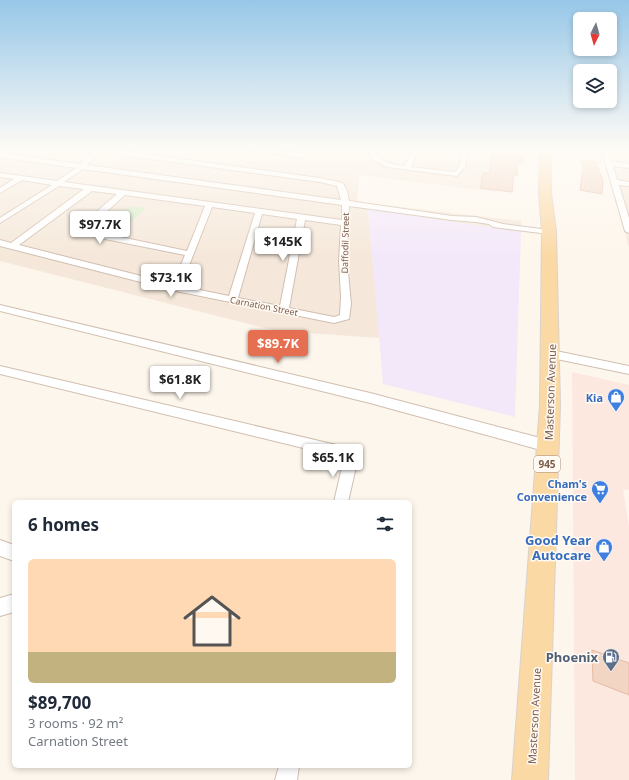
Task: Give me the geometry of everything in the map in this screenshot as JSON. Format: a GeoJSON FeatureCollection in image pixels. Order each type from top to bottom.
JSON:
{"type":"FeatureCollection","features":[{"type":"Feature","properties":{"kind":"main road","name":"Masterson Avenue"},"geometry":{"type":"LineString","coordinates":[[530,780],[548,446],[551,354],[549,232],[545,184]]}},
{"type":"Feature","properties":{"kind":"street"},"geometry":{"type":"LineString","coordinates":[[0,191],[11,184]]}},
{"type":"Feature","properties":{"kind":"street"},"geometry":{"type":"LineString","coordinates":[[0,221],[54,184]]}},
{"type":"Feature","properties":{"kind":"street"},"geometry":{"type":"LineString","coordinates":[[64,184],[345,223]]}},
{"type":"Feature","properties":{"kind":"street"},"geometry":{"type":"LineString","coordinates":[[201,184],[452,218],[464,222],[500,225],[549,232]]}},
{"type":"Feature","properties":{"kind":"street","name":"Daffodil Street"},"geometry":{"type":"LineString","coordinates":[[336,184],[342,187],[346,204],[343,263],[346,314],[342,319]]}},
{"type":"Feature","properties":{"kind":"street"},"geometry":{"type":"LineString","coordinates":[[616,184],[625,204],[629,230]]}},
{"type":"Feature","properties":{"kind":"street"},"geometry":{"type":"LineString","coordinates":[[14,245],[89,189]]}},
{"type":"Feature","properties":{"kind":"street"},"geometry":{"type":"LineString","coordinates":[[123,193],[90,222],[89,230],[102,236],[190,254]]}},
{"type":"Feature","properties":{"kind":"street"},"geometry":{"type":"LineString","coordinates":[[176,288],[209,205]]}},
{"type":"Feature","properties":{"kind":"street"},"geometry":{"type":"LineString","coordinates":[[233,300],[259,212]]}},
{"type":"Feature","properties":{"kind":"street"},"geometry":{"type":"LineString","coordinates":[[284,310],[301,218]]}},
{"type":"Feature","properties":{"kind":"street","name":"Carnation Street"},"geometry":{"type":"LineString","coordinates":[[0,242],[176,288],[334,320],[342,319]]}},
{"type":"Feature","properties":{"kind":"street"},"geometry":{"type":"LineString","coordinates":[[0,308],[370,398],[548,446]]}},
{"type":"Feature","properties":{"kind":"street"},"geometry":{"type":"LineString","coordinates":[[551,354],[629,370]]}},
{"type":"Feature","properties":{"kind":"street"},"geometry":{"type":"LineString","coordinates":[[0,370],[340,451],[348,457],[349,467],[341,500]]}},
{"type":"Feature","properties":{"kind":"street"},"geometry":{"type":"LineString","coordinates":[[0,548],[12,551]]}},
{"type":"Feature","properties":{"kind":"street"},"geometry":{"type":"LineString","coordinates":[[0,607],[12,604]]}},
{"type":"Feature","properties":{"kind":"street"},"geometry":{"type":"LineString","coordinates":[[286,780],[289,768]]}},
{"type":"Feature","properties":{"kind":"shaded area"},"geometry":{"type":"Polygon","coordinates":[[[0,184],[358,184],[357,202],[521,221],[521,232],[368,210],[380,338],[277,331],[0,261],[0,184]]]}},
{"type":"Feature","properties":{"kind":"shaded area"},"geometry":{"type":"Polygon","coordinates":[[[435,184],[491,184],[496,192],[435,184]]]}},
{"type":"Feature","properties":{"kind":"shaded area"},"geometry":{"type":"Polygon","coordinates":[[[612,184],[629,184],[629,248],[612,184]]]}},
{"type":"Feature","properties":{"kind":"shaded area"},"geometry":{"type":"Polygon","coordinates":[[[368,209],[521,232],[515,417],[383,384],[368,209]]]}},
{"type":"Feature","properties":{"kind":"shaded area"},"geometry":{"type":"Polygon","coordinates":[[[572,372],[629,385],[629,490],[623,489],[629,527],[629,780],[575,780],[572,372]]]}},
{"type":"Feature","properties":{"kind":"green space"},"geometry":{"type":"Polygon","coordinates":[[[129,206],[146,208],[124,228],[107,226],[129,206]]]}},
{"type":"Feature","properties":{"kind":"building"},"geometry":{"type":"Polygon","coordinates":[[[481,184],[513,184],[512,192],[481,188],[481,184]]]}},
{"type":"Feature","properties":{"kind":"building"},"geometry":{"type":"Polygon","coordinates":[[[581,184],[603,184],[602,194],[580,190],[581,184]]]}},
{"type":"Feature","properties":{"kind":"building","name":"Phoenix"},"geometry":{"type":"Polygon","coordinates":[[[592,650],[629,663],[629,695],[593,681],[592,650]]]}},
{"type":"Feature","properties":{"kind":"place","name":"Kia"},"geometry":{"type":"Point","coordinates":[616,412]}},
{"type":"Feature","properties":{"kind":"place","name":"Cham's Convenience"},"geometry":{"type":"Point","coordinates":[600,504]}},
{"type":"Feature","properties":{"kind":"place","name":"Good Year Autocare"},"geometry":{"type":"Point","coordinates":[604,562]}},
{"type":"Feature","properties":{"kind":"place","name":"Phoenix"},"geometry":{"type":"Point","coordinates":[611,672]}}]}
